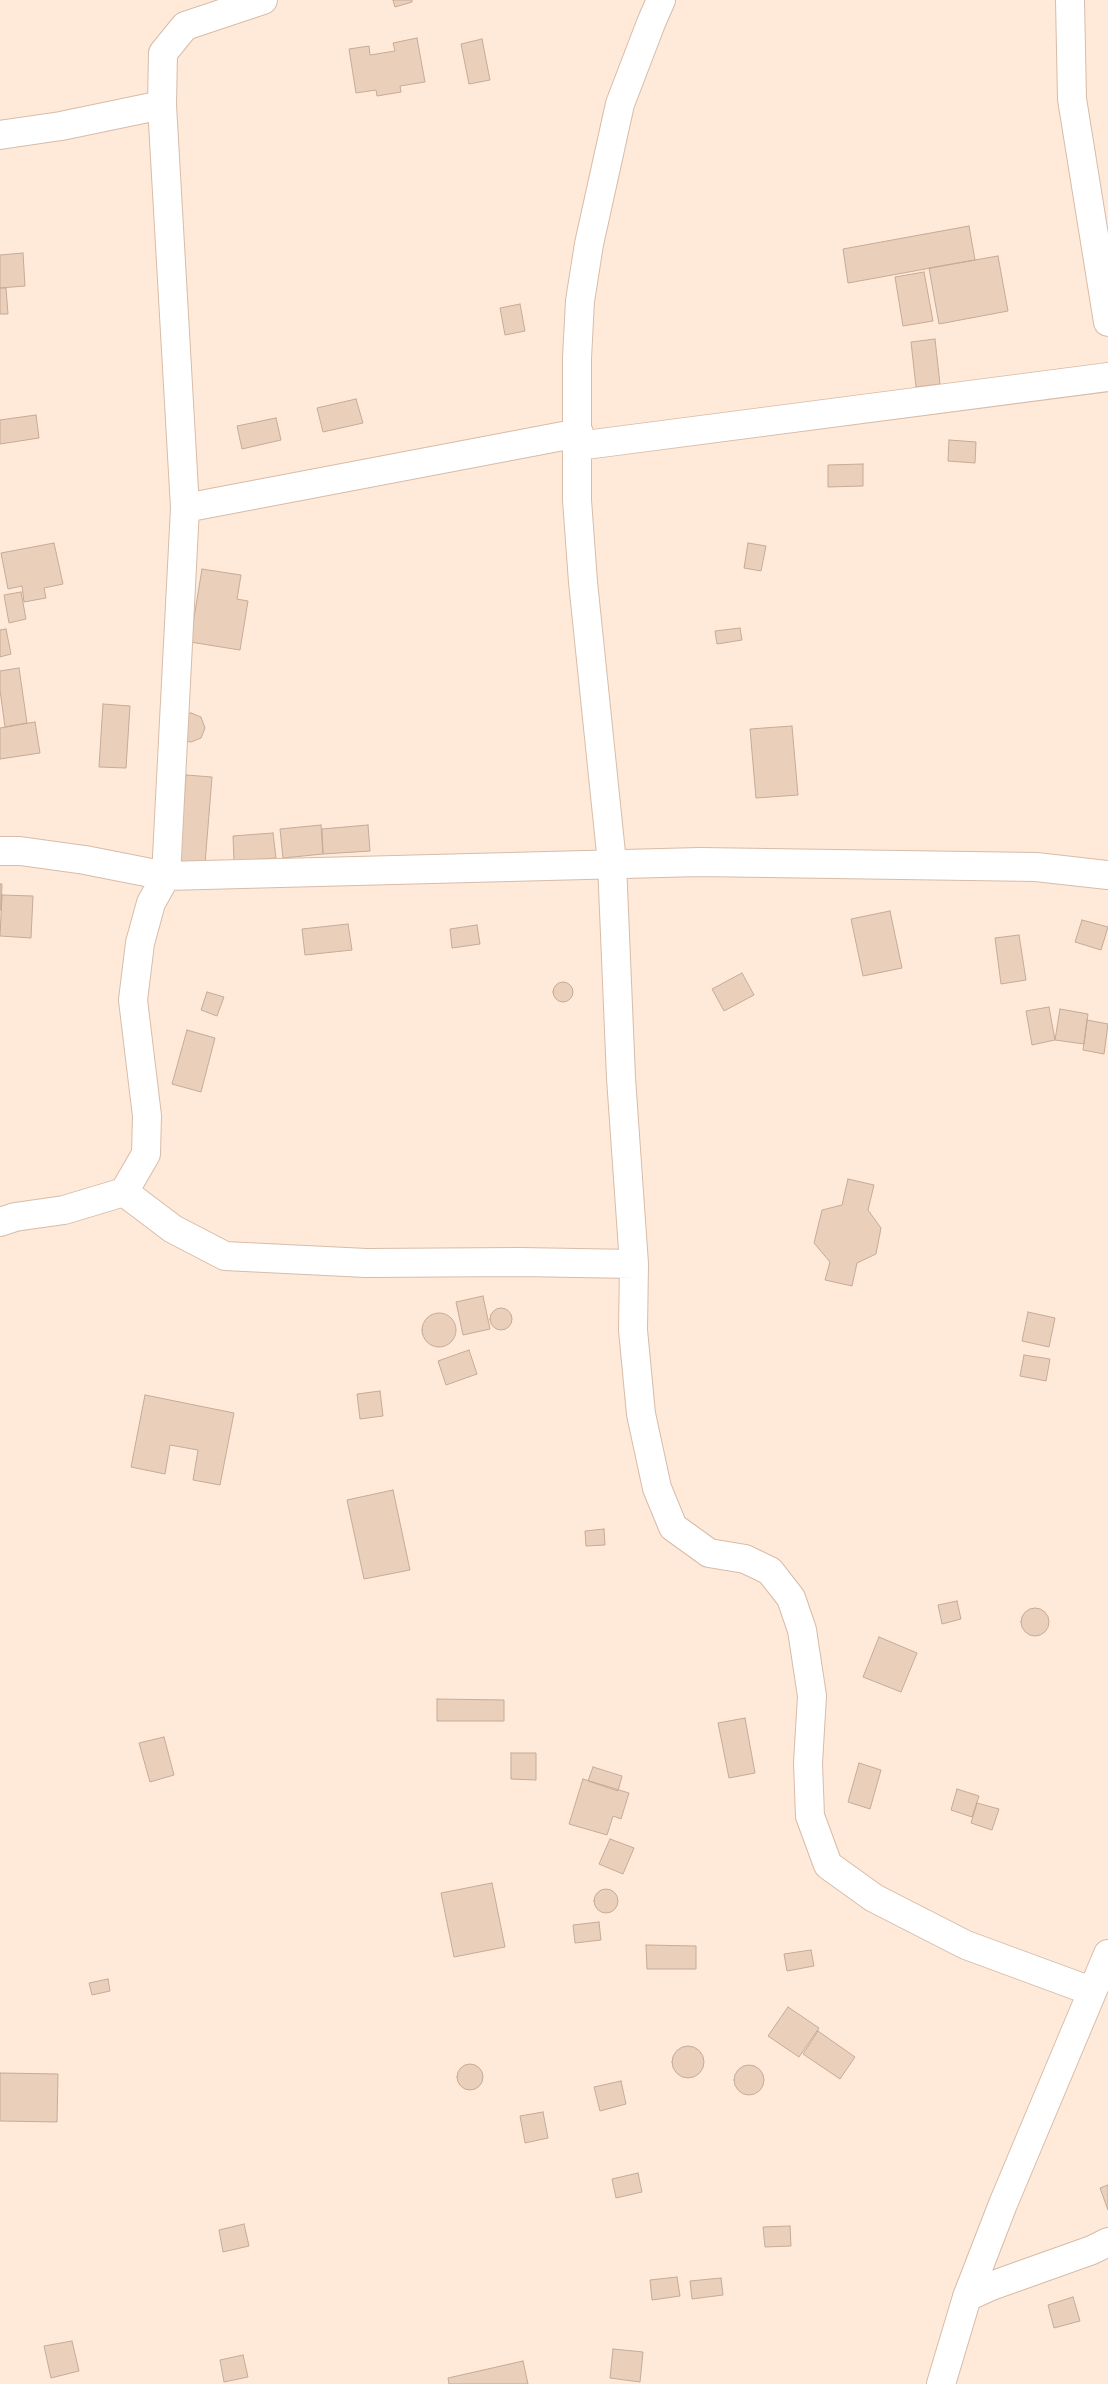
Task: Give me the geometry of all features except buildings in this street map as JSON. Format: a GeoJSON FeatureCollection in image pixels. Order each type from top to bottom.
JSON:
{"type":"FeatureCollection","features":[{"type":"Feature","properties":{"kind":"street"},"geometry":{"type":"LineString","coordinates":[[0,1222],[15,1217],[64,1210],[124,1192],[146,1154],[147,1116],[133,1000],[140,943],[151,903],[166,876],[185,508],[162,105],[163,53],[185,26],[263,0]]}},
{"type":"Feature","properties":{"kind":"street"},"geometry":{"type":"LineString","coordinates":[[661,0],[620,104],[589,244],[580,301],[577,358],[577,500],[582,573],[612,863],[621,1078],[634,1264],[633,1330],[641,1414],[657,1488],[674,1527],[709,1553],[745,1559],[770,1571],[791,1598],[802,1630],[812,1696],[808,1763],[810,1816],[828,1865],[874,1898],[966,1945],[1092,1991]]}},
{"type":"Feature","properties":{"kind":"street"},"geometry":{"type":"LineString","coordinates":[[1070,0],[1072,99],[1108,322]]}},
{"type":"Feature","properties":{"kind":"street"},"geometry":{"type":"LineString","coordinates":[[0,135],[61,126],[162,105]]}},
{"type":"Feature","properties":{"kind":"street"},"geometry":{"type":"LineString","coordinates":[[185,508],[578,439],[1108,376]]}},
{"type":"Feature","properties":{"kind":"street"},"geometry":{"type":"LineString","coordinates":[[0,851],[20,851],[85,860],[166,876],[700,862],[1036,867],[1108,875]]}},
{"type":"Feature","properties":{"kind":"street"},"geometry":{"type":"LineString","coordinates":[[124,1192],[173,1228],[225,1256],[366,1263],[520,1262],[634,1264]]}},
{"type":"Feature","properties":{"kind":"street"},"geometry":{"type":"LineString","coordinates":[[941,2384],[967,2297],[1002,2204],[1108,1954]]}},
{"type":"Feature","properties":{"kind":"street"},"geometry":{"type":"LineString","coordinates":[[967,2297],[991,2286],[1103,2250]]}}]}
